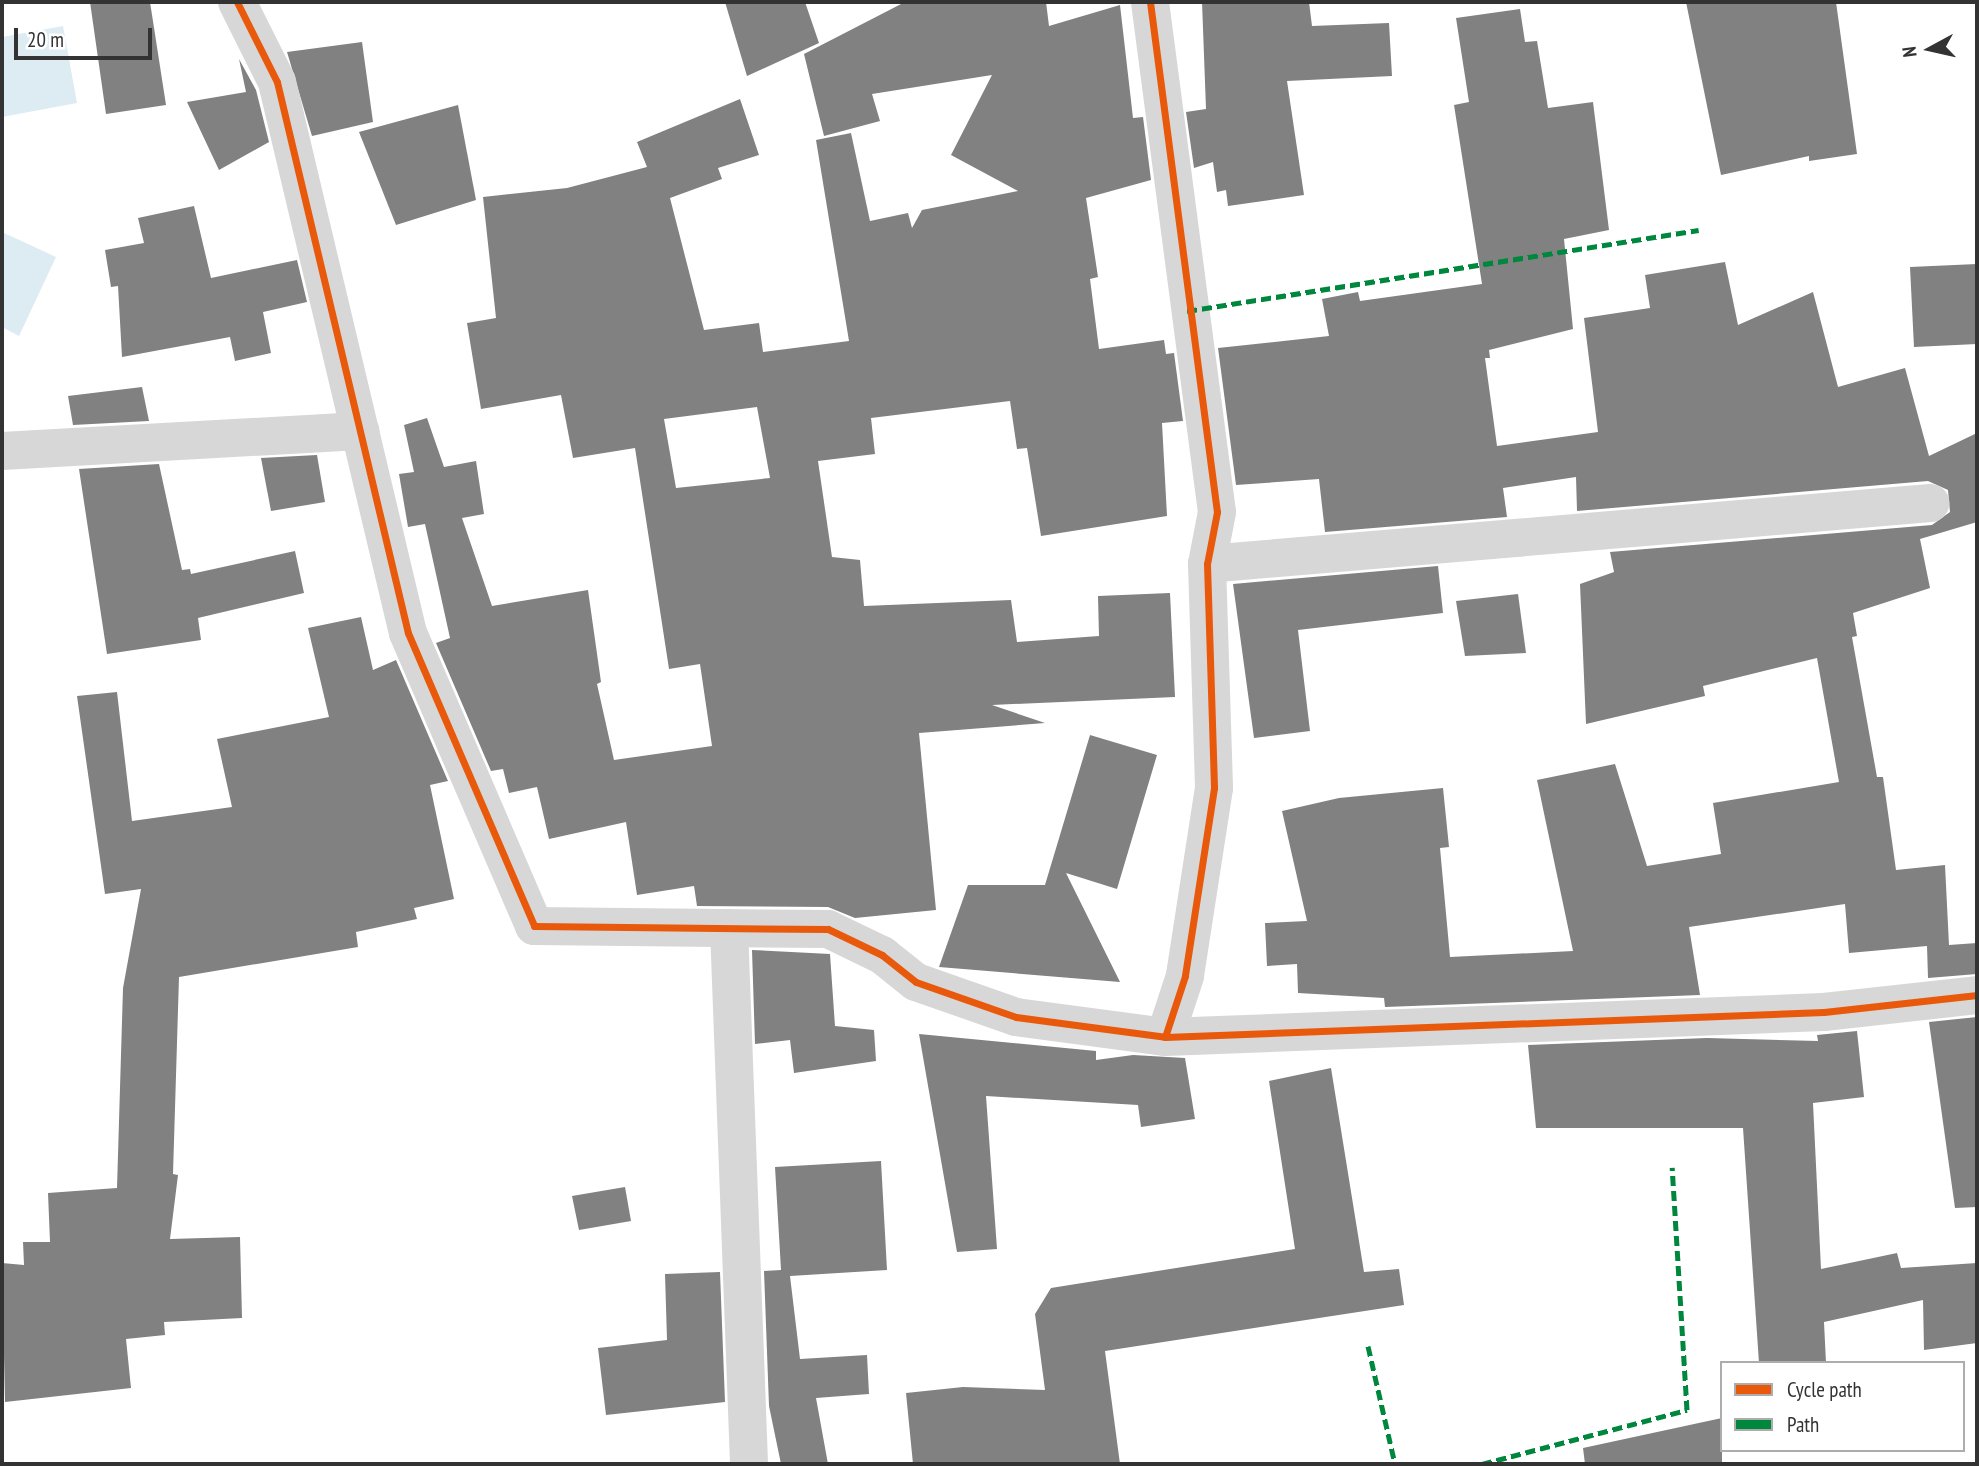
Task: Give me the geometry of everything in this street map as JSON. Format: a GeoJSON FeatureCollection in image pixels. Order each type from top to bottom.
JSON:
{"type":"FeatureCollection","features":[{"type":"Feature","properties":{"kind":"street"},"geometry":{"type":"LineString","coordinates":[[237,2],[277,82],[408,633],[534,926],[828,929],[882,955],[916,982],[1016,1017],[1165,1037],[1824,1012],[1977,995]]}},
{"type":"Feature","properties":{"kind":"street"},"geometry":{"type":"LineString","coordinates":[[1150,2],[1217,512],[1207,564],[1214,788],[1185,976],[1165,1037]]}},
{"type":"Feature","properties":{"kind":"street"},"geometry":{"type":"LineString","coordinates":[[2,451],[360,431]]}},
{"type":"Feature","properties":{"kind":"street"},"geometry":{"type":"LineString","coordinates":[[1207,564],[1930,503]]}},
{"type":"Feature","properties":{"kind":"street"},"geometry":{"type":"LineString","coordinates":[[729,928],[749,1464]]}},
{"type":"Feature","properties":{"kind":"shaded area"},"geometry":{"type":"Polygon","coordinates":[[[63,26],[77,103],[2,117],[2,37],[63,26]]]}},
{"type":"Feature","properties":{"kind":"shaded area"},"geometry":{"type":"Polygon","coordinates":[[[2,232],[56,257],[19,336],[2,327],[2,232]]]}},
{"type":"Feature","properties":{"kind":"building"},"geometry":{"type":"Polygon","coordinates":[[[90,2],[150,2],[166,105],[106,114],[90,2]]]}},
{"type":"Feature","properties":{"kind":"building"},"geometry":{"type":"Polygon","coordinates":[[[725,2],[805,2],[819,43],[747,76],[725,2]]]}},
{"type":"Feature","properties":{"kind":"building"},"geometry":{"type":"Polygon","coordinates":[[[905,2],[1046,2],[1049,26],[1120,5],[1133,118],[1143,117],[1151,180],[1086,198],[1098,277],[1090,279],[1099,349],[1164,340],[1166,354],[1174,353],[1183,421],[1162,423],[1167,516],[1041,536],[1027,448],[1017,449],[1010,401],[871,418],[875,454],[818,461],[832,557],[860,560],[864,606],[1011,600],[1017,642],[1099,636],[1098,596],[1170,593],[1175,697],[992,705],[1045,723],[919,733],[936,910],[855,918],[828,907],[697,906],[694,886],[637,895],[626,822],[549,839],[537,787],[509,793],[503,769],[491,771],[436,643],[450,638],[425,524],[408,527],[399,474],[414,472],[404,425],[427,418],[444,467],[476,461],[484,514],[462,518],[492,606],[588,590],[601,682],[597,684],[614,760],[712,746],[700,664],[669,669],[635,448],[573,458],[561,395],[481,409],[467,323],[496,318],[483,197],[567,188],[647,167],[637,142],[740,99],[759,155],[718,168],[722,179],[670,198],[704,330],[759,323],[763,352],[849,341],[816,140],[851,133],[870,221],[908,213],[912,228],[922,210],[1018,191],[951,155],[992,75],[872,94],[880,121],[824,136],[804,54],[905,2]],[[757,407],[664,419],[676,488],[770,478],[757,407]]]}},
{"type":"Feature","properties":{"kind":"building"},"geometry":{"type":"Polygon","coordinates":[[[1202,2],[1309,2],[1312,26],[1389,23],[1392,76],[1287,81],[1304,195],[1228,206],[1226,190],[1217,192],[1213,162],[1194,168],[1186,112],[1206,109],[1202,2]]]}},
{"type":"Feature","properties":{"kind":"building"},"geometry":{"type":"Polygon","coordinates":[[[1686,2],[1836,2],[1857,154],[1809,161],[1809,156],[1721,175],[1686,2]]]}},
{"type":"Feature","properties":{"kind":"building"},"geometry":{"type":"Polygon","coordinates":[[[1520,9],[1525,42],[1537,41],[1548,108],[1593,102],[1609,230],[1564,239],[1573,329],[1489,350],[1490,358],[1485,358],[1497,446],[1598,432],[1584,318],[1650,308],[1645,275],[1725,262],[1738,325],[1813,292],[1838,387],[1905,368],[1929,456],[1977,433],[1977,522],[1920,539],[1930,588],[1853,613],[1857,636],[1852,637],[1877,777],[1883,777],[1896,870],[1945,865],[1949,945],[1977,943],[1977,974],[1928,978],[1927,946],[1849,953],[1845,904],[1689,927],[1700,995],[1385,1007],[1384,998],[1298,993],[1297,964],[1267,966],[1265,923],[1307,921],[1282,811],[1339,798],[1443,788],[1449,847],[1440,848],[1450,957],[1573,951],[1537,780],[1615,764],[1647,866],[1721,854],[1713,803],[1839,782],[1817,658],[1703,686],[1705,696],[1586,724],[1580,584],[1614,572],[1610,552],[1932,525],[1950,512],[1948,490],[1928,481],[1577,511],[1576,477],[1503,488],[1507,517],[1325,532],[1319,479],[1236,485],[1218,348],[1329,336],[1322,299],[1358,292],[1360,301],[1482,284],[1454,105],[1469,102],[1456,18],[1520,9]]]}},
{"type":"Feature","properties":{"kind":"building"},"geometry":{"type":"Polygon","coordinates":[[[362,42],[373,122],[312,136],[287,52],[362,42]]]}},
{"type":"Feature","properties":{"kind":"building"},"geometry":{"type":"Polygon","coordinates":[[[239,59],[256,90],[269,142],[219,170],[187,102],[246,92],[239,59]]]}},
{"type":"Feature","properties":{"kind":"building"},"geometry":{"type":"Polygon","coordinates":[[[458,105],[476,200],[396,225],[359,132],[458,105]]]}},
{"type":"Feature","properties":{"kind":"building"},"geometry":{"type":"Polygon","coordinates":[[[194,206],[211,278],[297,260],[307,302],[263,312],[271,353],[235,361],[230,337],[122,357],[118,286],[111,287],[105,250],[144,243],[138,218],[194,206]]]}},
{"type":"Feature","properties":{"kind":"building"},"geometry":{"type":"Polygon","coordinates":[[[1977,264],[1977,344],[1914,347],[1910,267],[1977,264]]]}},
{"type":"Feature","properties":{"kind":"building"},"geometry":{"type":"Polygon","coordinates":[[[142,387],[149,421],[73,425],[68,396],[142,387]]]}},
{"type":"Feature","properties":{"kind":"building"},"geometry":{"type":"Polygon","coordinates":[[[317,455],[325,502],[271,511],[261,458],[317,455]]]}},
{"type":"Feature","properties":{"kind":"building"},"geometry":{"type":"Polygon","coordinates":[[[159,464],[182,570],[190,569],[191,574],[295,551],[304,593],[198,618],[201,640],[107,654],[79,469],[159,464]]]}},
{"type":"Feature","properties":{"kind":"building"},"geometry":{"type":"Polygon","coordinates":[[[1438,566],[1443,613],[1298,630],[1310,731],[1254,738],[1233,584],[1438,566]]]}},
{"type":"Feature","properties":{"kind":"building"},"geometry":{"type":"Polygon","coordinates":[[[1518,594],[1526,653],[1465,656],[1456,601],[1518,594]]]}},
{"type":"Feature","properties":{"kind":"building"},"geometry":{"type":"Polygon","coordinates":[[[361,617],[373,670],[396,660],[448,781],[430,785],[454,899],[414,908],[417,919],[356,932],[358,947],[179,977],[173,1174],[178,1175],[170,1239],[240,1237],[242,1318],[164,1322],[165,1335],[126,1339],[131,1388],[5,1402],[2,1263],[24,1265],[23,1242],[50,1242],[48,1193],[117,1188],[123,988],[141,889],[105,894],[77,696],[117,692],[132,821],[232,807],[217,739],[329,717],[308,628],[361,617]]]}},
{"type":"Feature","properties":{"kind":"building"},"geometry":{"type":"Polygon","coordinates":[[[1090,735],[1157,755],[1117,889],[1066,873],[1120,982],[939,967],[968,885],[1045,885],[1090,735]]]}},
{"type":"Feature","properties":{"kind":"building"},"geometry":{"type":"Polygon","coordinates":[[[752,950],[830,954],[835,1026],[874,1030],[876,1061],[794,1073],[790,1040],[755,1044],[752,950]]]}},
{"type":"Feature","properties":{"kind":"building"},"geometry":{"type":"Polygon","coordinates":[[[1977,1017],[1977,1207],[1955,1208],[1929,1022],[1977,1017]]]}},
{"type":"Feature","properties":{"kind":"building"},"geometry":{"type":"Polygon","coordinates":[[[1857,1031],[1864,1097],[1813,1103],[1821,1269],[1897,1253],[1901,1268],[1977,1263],[1977,1343],[1924,1350],[1923,1300],[1824,1322],[1826,1361],[1759,1361],[1743,1128],[1536,1128],[1528,1045],[1707,1038],[1818,1041],[1817,1035],[1857,1031]]]}},
{"type":"Feature","properties":{"kind":"building"},"geometry":{"type":"Polygon","coordinates":[[[919,1034],[1096,1051],[1096,1060],[1133,1055],[1185,1058],[1195,1119],[1141,1127],[1138,1105],[986,1096],[997,1249],[957,1252],[919,1034]]]}},
{"type":"Feature","properties":{"kind":"building"},"geometry":{"type":"Polygon","coordinates":[[[1331,1068],[1364,1272],[1399,1269],[1404,1305],[1105,1351],[1120,1464],[913,1464],[906,1393],[963,1387],[1045,1390],[1035,1314],[1051,1288],[1295,1249],[1269,1081],[1331,1068]]]}},
{"type":"Feature","properties":{"kind":"building"},"geometry":{"type":"Polygon","coordinates":[[[881,1161],[887,1270],[790,1276],[800,1359],[867,1355],[869,1394],[816,1398],[828,1464],[781,1464],[769,1406],[764,1271],[781,1270],[775,1167],[881,1161]]]}},
{"type":"Feature","properties":{"kind":"building"},"geometry":{"type":"Polygon","coordinates":[[[625,1187],[631,1221],[579,1230],[572,1196],[625,1187]]]}},
{"type":"Feature","properties":{"kind":"building"},"geometry":{"type":"Polygon","coordinates":[[[720,1272],[725,1402],[606,1415],[598,1348],[667,1340],[665,1274],[720,1272]]]}},
{"type":"Feature","properties":{"kind":"building"},"geometry":{"type":"Polygon","coordinates":[[[1720,1418],[1722,1464],[1585,1464],[1583,1448],[1720,1418]]]}},
{"type":"Feature","properties":{"kind":"marked path"},"geometry":{"type":"LineString","coordinates":[[1187,311],[1699,230]]}},
{"type":"Feature","properties":{"kind":"marked path"},"geometry":{"type":"LineString","coordinates":[[1482,1464],[1687,1410],[1672,1167]]}},
{"type":"Feature","properties":{"kind":"marked path"},"geometry":{"type":"LineString","coordinates":[[1368,1346],[1395,1464]]}},
{"type":"Feature","properties":{"kind":"cycle path"},"geometry":{"type":"LineString","coordinates":[[237,2],[277,82],[408,633],[534,926],[828,929],[882,955],[916,982],[1016,1017],[1165,1037],[1824,1012],[1977,995]]}},
{"type":"Feature","properties":{"kind":"cycle path"},"geometry":{"type":"LineString","coordinates":[[1150,2],[1217,512],[1207,564],[1214,788],[1185,976],[1165,1037]]}}]}
